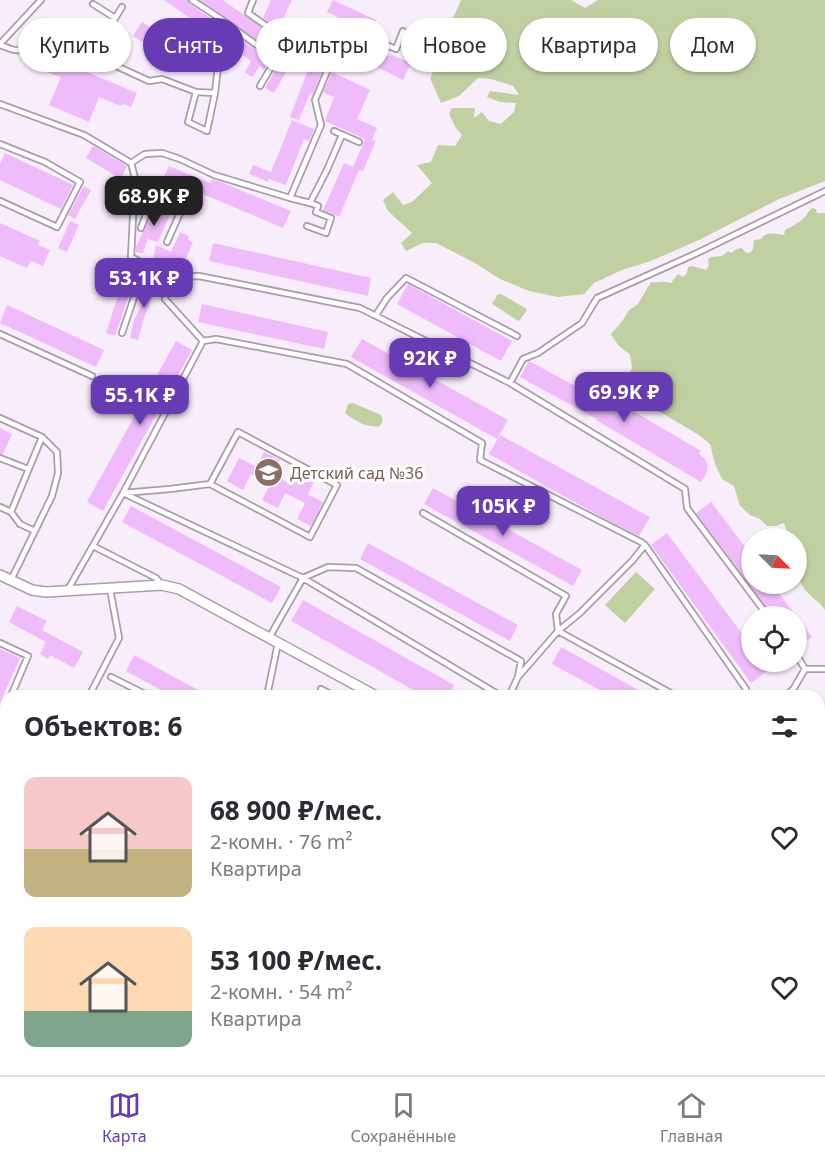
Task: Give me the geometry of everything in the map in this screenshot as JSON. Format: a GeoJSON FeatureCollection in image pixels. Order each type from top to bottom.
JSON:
{"type":"FeatureCollection","features":[{"type":"Feature","properties":{"kind":"street"},"geometry":{"type":"LineString","coordinates":[[0,575],[32,590],[46,592],[162,585],[179,589],[365,690]]}},
{"type":"Feature","properties":{"kind":"lane"},"geometry":{"type":"LineString","coordinates":[[18,50],[0,44],[41,0]]}},
{"type":"Feature","properties":{"kind":"lane"},"geometry":{"type":"LineString","coordinates":[[192,0],[256,44]]}},
{"type":"Feature","properties":{"kind":"lane"},"geometry":{"type":"LineString","coordinates":[[253,0],[248,13],[256,19]]}},
{"type":"Feature","properties":{"kind":"lane"},"geometry":{"type":"LineString","coordinates":[[93,4],[115,18],[122,7]]}},
{"type":"Feature","properties":{"kind":"lane"},"geometry":{"type":"LineString","coordinates":[[290,198],[321,125],[315,100],[331,62],[347,62],[363,39],[374,40],[396,49],[401,36]]}},
{"type":"Feature","properties":{"kind":"lane"},"geometry":{"type":"LineString","coordinates":[[129,72],[149,81],[162,78],[196,92],[215,93]]}},
{"type":"Feature","properties":{"kind":"lane"},"geometry":{"type":"LineString","coordinates":[[196,92],[188,122],[207,131],[217,72]]}},
{"type":"Feature","properties":{"kind":"lane"},"geometry":{"type":"LineString","coordinates":[[260,86],[268,72]]}},
{"type":"Feature","properties":{"kind":"lane"},"geometry":{"type":"LineString","coordinates":[[0,104],[84,135],[131,164],[135,178],[131,257],[145,265],[169,277],[199,276],[360,308],[510,383],[685,489],[687,507],[761,606]]}},
{"type":"Feature","properties":{"kind":"lane"},"geometry":{"type":"LineString","coordinates":[[334,131],[359,142]]}},
{"type":"Feature","properties":{"kind":"lane"},"geometry":{"type":"LineString","coordinates":[[310,203],[342,135]]}},
{"type":"Feature","properties":{"kind":"lane"},"geometry":{"type":"LineString","coordinates":[[0,144],[45,162],[80,182],[57,228],[0,201]]}},
{"type":"Feature","properties":{"kind":"lane"},"geometry":{"type":"LineString","coordinates":[[131,164],[145,154],[162,153],[214,175],[318,206],[316,212],[331,218],[326,233],[307,226]]}},
{"type":"Feature","properties":{"kind":"lane"},"geometry":{"type":"LineString","coordinates":[[135,178],[155,191],[185,202],[166,242]]}},
{"type":"Feature","properties":{"kind":"lane"},"geometry":{"type":"LineString","coordinates":[[141,228],[155,191]]}},
{"type":"Feature","properties":{"kind":"lane"},"geometry":{"type":"LineString","coordinates":[[510,383],[523,359],[538,353],[582,323],[597,298],[695,254],[825,191]]}},
{"type":"Feature","properties":{"kind":"lane"},"geometry":{"type":"LineString","coordinates":[[122,333],[145,265]]}},
{"type":"Feature","properties":{"kind":"lane"},"geometry":{"type":"LineString","coordinates":[[169,277],[165,299],[202,341]]}},
{"type":"Feature","properties":{"kind":"lane"},"geometry":{"type":"LineString","coordinates":[[376,315],[387,298],[406,278],[517,336]]}},
{"type":"Feature","properties":{"kind":"lane"},"geometry":{"type":"LineString","coordinates":[[0,334],[92,376]]}},
{"type":"Feature","properties":{"kind":"lane"},"geometry":{"type":"LineString","coordinates":[[202,341],[216,339],[347,364],[482,443],[480,460],[645,545],[746,690]]}},
{"type":"Feature","properties":{"kind":"lane"},"geometry":{"type":"LineString","coordinates":[[67,591],[123,493],[202,341]]}},
{"type":"Feature","properties":{"kind":"lane"},"geometry":{"type":"LineString","coordinates":[[0,418],[42,437],[57,452],[58,473],[52,496],[11,580]]}},
{"type":"Feature","properties":{"kind":"lane"},"geometry":{"type":"LineString","coordinates":[[123,493],[210,484],[310,537],[338,485],[238,432],[210,484]]}},
{"type":"Feature","properties":{"kind":"lane"},"geometry":{"type":"LineString","coordinates":[[11,512],[42,437]]}},
{"type":"Feature","properties":{"kind":"lane"},"geometry":{"type":"LineString","coordinates":[[0,458],[28,469]]}},
{"type":"Feature","properties":{"kind":"lane"},"geometry":{"type":"LineString","coordinates":[[123,493],[303,578],[491,690]]}},
{"type":"Feature","properties":{"kind":"lane"},"geometry":{"type":"LineString","coordinates":[[0,507],[11,512],[20,524],[35,531]]}},
{"type":"Feature","properties":{"kind":"lane"},"geometry":{"type":"LineString","coordinates":[[423,513],[566,596],[556,614],[558,631]]}},
{"type":"Feature","properties":{"kind":"lane"},"geometry":{"type":"LineString","coordinates":[[518,677],[558,631],[580,613],[645,545]]}},
{"type":"Feature","properties":{"kind":"lane"},"geometry":{"type":"LineString","coordinates":[[93,546],[156,578],[162,585]]}},
{"type":"Feature","properties":{"kind":"lane"},"geometry":{"type":"LineString","coordinates":[[269,638],[303,578],[328,567],[356,568],[521,661],[518,677],[512,690]]}},
{"type":"Feature","properties":{"kind":"lane"},"geometry":{"type":"LineString","coordinates":[[92,690],[119,638],[110,589]]}},
{"type":"Feature","properties":{"kind":"lane"},"geometry":{"type":"LineString","coordinates":[[558,631],[665,690]]}},
{"type":"Feature","properties":{"kind":"lane"},"geometry":{"type":"LineString","coordinates":[[0,643],[28,656],[14,690]]}},
{"type":"Feature","properties":{"kind":"lane"},"geometry":{"type":"LineString","coordinates":[[268,690],[278,643]]}},
{"type":"Feature","properties":{"kind":"lane"},"geometry":{"type":"LineString","coordinates":[[807,669],[825,669]]}},
{"type":"Feature","properties":{"kind":"lane"},"geometry":{"type":"LineString","coordinates":[[792,690],[803,672]]}},
{"type":"Feature","properties":{"kind":"lane"},"geometry":{"type":"LineString","coordinates":[[111,677],[137,690]]}},
{"type":"Feature","properties":{"kind":"green space"},"geometry":{"type":"Polygon","coordinates":[[[461,0],[571,0],[585,8],[598,0],[825,0],[825,181],[779,199],[699,240],[594,283],[584,294],[558,297],[529,291],[500,279],[436,243],[423,243],[406,251],[401,243],[412,233],[388,211],[383,200],[393,192],[403,205],[412,202],[432,183],[417,165],[431,162],[438,145],[455,146],[462,135],[449,114],[452,108],[475,108],[474,118],[482,112],[489,121],[501,124],[514,112],[516,103],[500,102],[487,97],[490,91],[519,95],[513,86],[491,79],[478,78],[459,96],[441,103],[430,78],[433,72],[507,72],[507,18],[453,18],[461,0]]]}},
{"type":"Feature","properties":{"kind":"green space"},"geometry":{"type":"Polygon","coordinates":[[[812,208],[816,209],[817,213],[825,213],[825,610],[807,592],[807,528],[786,528],[784,523],[767,526],[740,506],[734,486],[722,479],[710,444],[643,402],[634,393],[627,377],[632,368],[630,354],[619,346],[611,334],[629,310],[638,304],[651,282],[671,283],[678,274],[683,277],[688,267],[692,266],[706,270],[709,265],[708,259],[722,256],[728,251],[731,253],[742,248],[745,252],[750,253],[754,240],[761,239],[768,234],[784,235],[785,230],[802,220],[812,208]]]}},
{"type":"Feature","properties":{"kind":"green space"},"geometry":{"type":"Polygon","coordinates":[[[498,294],[527,310],[520,320],[518,321],[492,304],[498,294]]]}},
{"type":"Feature","properties":{"kind":"green space"},"geometry":{"type":"Polygon","coordinates":[[[353,403],[381,415],[383,420],[380,426],[366,425],[345,413],[348,404],[353,403]]]}},
{"type":"Feature","properties":{"kind":"green space"},"geometry":{"type":"Polygon","coordinates":[[[636,572],[655,589],[625,623],[605,605],[636,572]]]}},
{"type":"Feature","properties":{"kind":"building"},"geometry":{"type":"Polygon","coordinates":[[[164,0],[188,0],[190,4],[211,18],[190,18],[164,0]]]}},
{"type":"Feature","properties":{"kind":"building"},"geometry":{"type":"Polygon","coordinates":[[[200,0],[223,0],[256,24],[256,39],[244,31],[244,18],[226,18],[200,0]]]}},
{"type":"Feature","properties":{"kind":"building"},"geometry":{"type":"Polygon","coordinates":[[[271,0],[292,0],[283,18],[263,18],[271,0]]]}},
{"type":"Feature","properties":{"kind":"building"},"geometry":{"type":"Polygon","coordinates":[[[333,0],[372,18],[340,18],[327,12],[333,0]]]}},
{"type":"Feature","properties":{"kind":"building"},"geometry":{"type":"Polygon","coordinates":[[[142,22],[143,23],[143,42],[133,36],[142,22]]]}},
{"type":"Feature","properties":{"kind":"building"},"geometry":{"type":"Polygon","coordinates":[[[244,42],[256,50],[256,72],[252,77],[245,72],[251,61],[244,56],[244,42]]]}},
{"type":"Feature","properties":{"kind":"building"},"geometry":{"type":"Polygon","coordinates":[[[390,54],[401,59],[401,72],[407,72],[403,80],[387,72],[389,72],[390,54]]]}},
{"type":"Feature","properties":{"kind":"building"},"geometry":{"type":"Polygon","coordinates":[[[47,72],[87,72],[137,93],[131,107],[123,104],[121,106],[99,97],[89,122],[49,105],[61,77],[47,72]]]}},
{"type":"Feature","properties":{"kind":"building"},"geometry":{"type":"Polygon","coordinates":[[[274,72],[286,72],[274,93],[265,88],[274,72]]]}},
{"type":"Feature","properties":{"kind":"building"},"geometry":{"type":"Polygon","coordinates":[[[307,72],[322,72],[313,94],[310,93],[299,120],[290,117],[307,72]]]}},
{"type":"Feature","properties":{"kind":"building"},"geometry":{"type":"Polygon","coordinates":[[[332,72],[370,90],[357,119],[377,128],[372,140],[376,141],[363,171],[359,170],[339,217],[323,210],[344,163],[353,167],[365,139],[325,121],[334,97],[323,92],[332,72]]]}},
{"type":"Feature","properties":{"kind":"building"},"geometry":{"type":"Polygon","coordinates":[[[292,120],[314,129],[309,141],[304,139],[286,185],[269,179],[268,182],[249,174],[253,165],[271,172],[292,120]]]}},
{"type":"Feature","properties":{"kind":"building"},"geometry":{"type":"Polygon","coordinates":[[[93,146],[127,166],[121,179],[86,158],[93,146]]]}},
{"type":"Feature","properties":{"kind":"building"},"geometry":{"type":"Polygon","coordinates":[[[5,153],[73,185],[61,209],[0,180],[0,164],[5,153]]]}},
{"type":"Feature","properties":{"kind":"building"},"geometry":{"type":"Polygon","coordinates":[[[169,166],[210,183],[212,179],[221,182],[291,211],[283,228],[203,194],[201,199],[161,183],[169,166]]]}},
{"type":"Feature","properties":{"kind":"building"},"geometry":{"type":"Polygon","coordinates":[[[84,186],[91,190],[75,219],[68,215],[84,186]]]}},
{"type":"Feature","properties":{"kind":"building"},"geometry":{"type":"Polygon","coordinates":[[[155,203],[172,210],[158,242],[148,239],[143,253],[136,252],[136,247],[155,203]]]}},
{"type":"Feature","properties":{"kind":"building"},"geometry":{"type":"Polygon","coordinates":[[[70,221],[79,225],[67,252],[58,248],[70,221]]]}},
{"type":"Feature","properties":{"kind":"building"},"geometry":{"type":"Polygon","coordinates":[[[0,223],[40,241],[38,245],[50,250],[43,266],[31,261],[27,268],[0,256],[0,223]]]}},
{"type":"Feature","properties":{"kind":"building"},"geometry":{"type":"Polygon","coordinates":[[[180,232],[189,236],[188,240],[193,242],[181,271],[153,259],[156,245],[171,252],[180,232]]]}},
{"type":"Feature","properties":{"kind":"building"},"geometry":{"type":"Polygon","coordinates":[[[213,243],[371,278],[368,296],[209,261],[213,243]]]}},
{"type":"Feature","properties":{"kind":"building"},"geometry":{"type":"Polygon","coordinates":[[[128,265],[138,268],[115,336],[106,333],[128,265]]]}},
{"type":"Feature","properties":{"kind":"building"},"geometry":{"type":"Polygon","coordinates":[[[148,278],[158,280],[138,340],[130,338],[148,278]]]}},
{"type":"Feature","properties":{"kind":"building"},"geometry":{"type":"Polygon","coordinates":[[[408,284],[512,341],[501,361],[397,304],[408,284]]]}},
{"type":"Feature","properties":{"kind":"building"},"geometry":{"type":"Polygon","coordinates":[[[202,304],[328,332],[324,349],[198,322],[202,304]]]}},
{"type":"Feature","properties":{"kind":"building"},"geometry":{"type":"Polygon","coordinates":[[[7,305],[104,350],[96,367],[0,323],[7,305]]]}},
{"type":"Feature","properties":{"kind":"building"},"geometry":{"type":"Polygon","coordinates":[[[362,339],[508,420],[497,439],[351,357],[362,339]]]}},
{"type":"Feature","properties":{"kind":"building"},"geometry":{"type":"Polygon","coordinates":[[[176,341],[192,350],[103,511],[87,502],[176,341]]]}},
{"type":"Feature","properties":{"kind":"building"},"geometry":{"type":"Polygon","coordinates":[[[529,361],[599,399],[593,410],[613,408],[620,410],[623,405],[701,451],[699,454],[708,466],[701,482],[597,419],[520,377],[529,361]]]}},
{"type":"Feature","properties":{"kind":"building"},"geometry":{"type":"Polygon","coordinates":[[[0,428],[12,434],[3,454],[0,454],[0,428]]]}},
{"type":"Feature","properties":{"kind":"building"},"geometry":{"type":"Polygon","coordinates":[[[500,435],[650,517],[639,536],[489,454],[500,435]]]}},
{"type":"Feature","properties":{"kind":"building"},"geometry":{"type":"Polygon","coordinates":[[[264,452],[280,460],[272,475],[292,485],[299,471],[315,479],[308,494],[323,502],[311,526],[297,519],[305,503],[285,493],[278,508],[262,500],[270,484],[251,474],[243,490],[227,481],[239,458],[257,467],[264,452]]]}},
{"type":"Feature","properties":{"kind":"building"},"geometry":{"type":"Polygon","coordinates":[[[433,488],[582,570],[573,586],[424,504],[433,488]]]}},
{"type":"Feature","properties":{"kind":"building"},"geometry":{"type":"Polygon","coordinates":[[[711,502],[741,542],[741,573],[696,513],[711,502]]]}},
{"type":"Feature","properties":{"kind":"building"},"geometry":{"type":"Polygon","coordinates":[[[131,506],[281,587],[272,603],[122,522],[131,506]]]}},
{"type":"Feature","properties":{"kind":"building"},"geometry":{"type":"Polygon","coordinates":[[[667,533],[741,632],[741,669],[651,545],[667,533]]]}},
{"type":"Feature","properties":{"kind":"building"},"geometry":{"type":"Polygon","coordinates":[[[368,543],[518,625],[510,641],[360,559],[368,543]]]}},
{"type":"Feature","properties":{"kind":"building"},"geometry":{"type":"Polygon","coordinates":[[[757,594],[780,594],[789,606],[766,606],[757,594]]]}},
{"type":"Feature","properties":{"kind":"building"},"geometry":{"type":"Polygon","coordinates":[[[303,600],[454,685],[454,690],[413,690],[291,621],[303,600]]]}},
{"type":"Feature","properties":{"kind":"building"},"geometry":{"type":"Polygon","coordinates":[[[17,606],[47,621],[42,630],[83,652],[74,668],[50,655],[48,659],[40,654],[46,642],[9,622],[17,606]]]}},
{"type":"Feature","properties":{"kind":"building"},"geometry":{"type":"Polygon","coordinates":[[[807,630],[812,637],[807,640],[807,630]]]}},
{"type":"Feature","properties":{"kind":"building"},"geometry":{"type":"Polygon","coordinates":[[[561,647],[638,690],[600,690],[552,664],[561,647]]]}},
{"type":"Feature","properties":{"kind":"building"},"geometry":{"type":"Polygon","coordinates":[[[0,649],[20,658],[5,690],[0,690],[0,649]]]}},
{"type":"Feature","properties":{"kind":"building"},"geometry":{"type":"Polygon","coordinates":[[[134,655],[198,690],[161,690],[126,671],[134,655]]]}},
{"type":"Feature","properties":{"kind":"building"},"geometry":{"type":"Polygon","coordinates":[[[743,672],[766,672],[751,683],[743,672]]]}},
{"type":"Feature","properties":{"kind":"place","name":"Детский сад №36"},"geometry":{"type":"Point","coordinates":[269,473]}}]}
